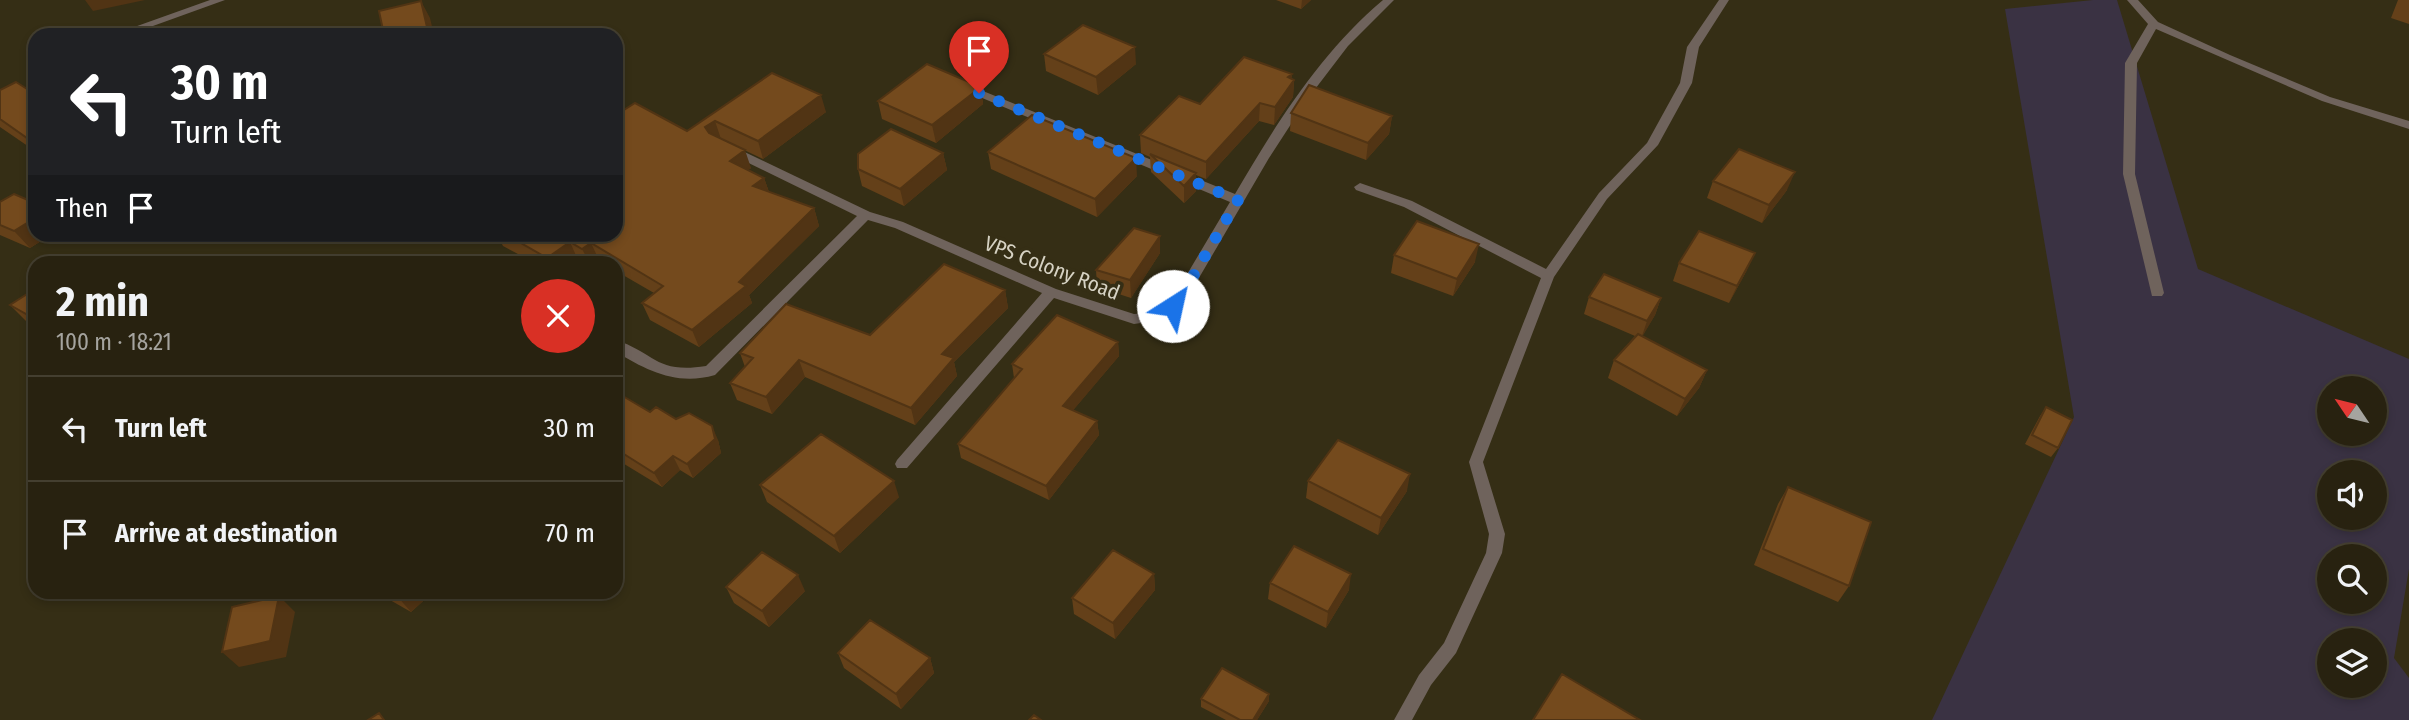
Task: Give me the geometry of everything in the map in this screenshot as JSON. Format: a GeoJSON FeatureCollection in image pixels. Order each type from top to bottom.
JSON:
{"type":"FeatureCollection","features":[{"type":"Feature","properties":{"kind":"street"},"geometry":{"type":"LineString","coordinates":[[138,28],[220,0]]}},
{"type":"Feature","properties":{"kind":"street","name":"VPS Colony Road"},"geometry":{"type":"LineString","coordinates":[[720,145],[866,215],[899,225],[1051,292],[1134,319],[1163,316],[1182,295],[1238,200],[1318,76],[1374,12],[1389,0]]}},
{"type":"Feature","properties":{"kind":"street"},"geometry":{"type":"LineString","coordinates":[[1403,720],[1425,680],[1450,648],[1494,553],[1497,534],[1476,462],[1548,276],[1603,196],[1652,145],[1686,83],[1693,47],[1724,0]]}},
{"type":"Feature","properties":{"kind":"street"},"geometry":{"type":"LineString","coordinates":[[2132,0],[2154,23],[2326,99],[2409,125]]}},
{"type":"Feature","properties":{"kind":"street"},"geometry":{"type":"LineString","coordinates":[[2154,23],[2131,63],[2129,174],[2157,293]]}},
{"type":"Feature","properties":{"kind":"street"},"geometry":{"type":"LineString","coordinates":[[979,93],[1238,200]]}},
{"type":"Feature","properties":{"kind":"street"},"geometry":{"type":"LineString","coordinates":[[1360,187],[1408,204],[1548,276]]}},
{"type":"Feature","properties":{"kind":"street"},"geometry":{"type":"LineString","coordinates":[[623,349],[664,372],[684,376],[710,371],[866,215]]}},
{"type":"Feature","properties":{"kind":"street"},"geometry":{"type":"LineString","coordinates":[[902,464],[1051,292]]}},
{"type":"Feature","properties":{"kind":"shaded area"},"geometry":{"type":"Polygon","coordinates":[[[2117,0],[2198,269],[2409,359],[2409,569],[2394,658],[2409,678],[2409,720],[1932,720],[2074,417],[2005,9],[2117,0]]]}},
{"type":"Feature","properties":{"kind":"building"},"geometry":{"type":"Polygon","coordinates":[[[421,1],[427,27],[383,28],[379,11],[421,1]]]}},
{"type":"Feature","properties":{"kind":"building"},"geometry":{"type":"Polygon","coordinates":[[[1083,25],[1135,47],[1096,77],[1044,54],[1083,25]]]}},
{"type":"Feature","properties":{"kind":"building"},"geometry":{"type":"Polygon","coordinates":[[[1244,57],[1292,74],[1288,77],[1294,80],[1275,107],[1260,103],[1206,162],[1140,135],[1179,96],[1200,104],[1244,57]]]}},
{"type":"Feature","properties":{"kind":"building"},"geometry":{"type":"Polygon","coordinates":[[[927,64],[981,87],[932,125],[878,101],[927,64]]]}},
{"type":"Feature","properties":{"kind":"building"},"geometry":{"type":"Polygon","coordinates":[[[772,73],[821,95],[758,141],[715,121],[705,127],[709,133],[745,150],[730,161],[764,178],[753,186],[814,208],[739,282],[746,286],[692,330],[642,303],[663,286],[623,262],[623,256],[613,256],[591,243],[582,249],[570,242],[623,242],[623,111],[635,103],[687,131],[772,73]]]}},
{"type":"Feature","properties":{"kind":"building"},"geometry":{"type":"Polygon","coordinates":[[[16,82],[28,90],[27,138],[0,119],[0,90],[16,82]]]}},
{"type":"Feature","properties":{"kind":"building"},"geometry":{"type":"Polygon","coordinates":[[[1309,85],[1392,116],[1368,143],[1291,113],[1309,85]]]}},
{"type":"Feature","properties":{"kind":"building"},"geometry":{"type":"Polygon","coordinates":[[[1032,115],[1136,158],[1095,199],[988,152],[1032,115]]]}},
{"type":"Feature","properties":{"kind":"building"},"geometry":{"type":"Polygon","coordinates":[[[891,129],[943,153],[900,189],[858,169],[858,154],[891,129]]]}},
{"type":"Feature","properties":{"kind":"building"},"geometry":{"type":"Polygon","coordinates":[[[1739,149],[1795,172],[1769,205],[1713,181],[1739,149]]]}},
{"type":"Feature","properties":{"kind":"building"},"geometry":{"type":"Polygon","coordinates":[[[1150,154],[1196,173],[1184,186],[1150,154]]]}},
{"type":"Feature","properties":{"kind":"building"},"geometry":{"type":"Polygon","coordinates":[[[14,194],[28,200],[28,222],[14,231],[0,225],[0,202],[14,194]]]}},
{"type":"Feature","properties":{"kind":"building"},"geometry":{"type":"Polygon","coordinates":[[[1417,221],[1479,244],[1457,279],[1394,255],[1417,221]]]}},
{"type":"Feature","properties":{"kind":"building"},"geometry":{"type":"Polygon","coordinates":[[[1134,228],[1160,236],[1130,280],[1096,270],[1134,228]]]}},
{"type":"Feature","properties":{"kind":"building"},"geometry":{"type":"Polygon","coordinates":[[[1699,231],[1755,253],[1737,286],[1679,263],[1699,231]]]}},
{"type":"Feature","properties":{"kind":"building"},"geometry":{"type":"Polygon","coordinates":[[[519,242],[570,242],[550,256],[544,256],[519,242]]]}},
{"type":"Feature","properties":{"kind":"building"},"geometry":{"type":"Polygon","coordinates":[[[944,264],[1005,290],[942,354],[954,358],[911,408],[799,360],[766,397],[730,383],[753,358],[740,353],[786,304],[870,335],[944,264]]]}},
{"type":"Feature","properties":{"kind":"building"},"geometry":{"type":"Polygon","coordinates":[[[1604,274],[1661,298],[1647,321],[1589,297],[1604,274]]]}},
{"type":"Feature","properties":{"kind":"building"},"geometry":{"type":"Polygon","coordinates":[[[28,293],[28,315],[10,305],[28,293]]]}},
{"type":"Feature","properties":{"kind":"building"},"geometry":{"type":"Polygon","coordinates":[[[1057,315],[1118,342],[1063,406],[1097,421],[1046,486],[958,444],[1022,369],[1012,364],[1057,315]]]}},
{"type":"Feature","properties":{"kind":"building"},"geometry":{"type":"Polygon","coordinates":[[[1638,334],[1707,370],[1685,399],[1614,360],[1638,334]]]}},
{"type":"Feature","properties":{"kind":"building"},"geometry":{"type":"Polygon","coordinates":[[[623,396],[650,412],[656,407],[676,419],[689,413],[712,426],[715,439],[687,464],[673,456],[654,473],[623,453],[623,396]]]}},
{"type":"Feature","properties":{"kind":"building"},"geometry":{"type":"Polygon","coordinates":[[[2046,407],[2072,420],[2058,448],[2032,435],[2046,407]]]}},
{"type":"Feature","properties":{"kind":"building"},"geometry":{"type":"Polygon","coordinates":[[[821,434],[894,481],[834,536],[760,485],[821,434]]]}},
{"type":"Feature","properties":{"kind":"building"},"geometry":{"type":"Polygon","coordinates":[[[1338,440],[1410,474],[1381,518],[1308,481],[1338,440]]]}},
{"type":"Feature","properties":{"kind":"building"},"geometry":{"type":"Polygon","coordinates":[[[1788,487],[1871,522],[1849,586],[1763,549],[1788,487]]]}},
{"type":"Feature","properties":{"kind":"building"},"geometry":{"type":"Polygon","coordinates":[[[1294,546],[1351,574],[1328,612],[1270,583],[1294,546]]]}},
{"type":"Feature","properties":{"kind":"building"},"geometry":{"type":"Polygon","coordinates":[[[1113,550],[1154,574],[1113,623],[1072,598],[1113,550]]]}},
{"type":"Feature","properties":{"kind":"building"},"geometry":{"type":"Polygon","coordinates":[[[762,552],[798,575],[762,611],[726,587],[762,552]]]}},
{"type":"Feature","properties":{"kind":"building"},"geometry":{"type":"Polygon","coordinates":[[[278,599],[270,641],[222,652],[232,607],[278,599]]]}},
{"type":"Feature","properties":{"kind":"building"},"geometry":{"type":"Polygon","coordinates":[[[870,620],[930,658],[896,694],[838,653],[870,620]]]}},
{"type":"Feature","properties":{"kind":"building"},"geometry":{"type":"Polygon","coordinates":[[[1222,668],[1269,694],[1253,720],[1240,720],[1201,699],[1222,668]]]}},
{"type":"Feature","properties":{"kind":"building"},"geometry":{"type":"Polygon","coordinates":[[[1562,674],[1640,720],[1533,720],[1562,674]]]}},
{"type":"Feature","properties":{"kind":"building"},"geometry":{"type":"Polygon","coordinates":[[[379,713],[384,720],[368,720],[379,713]]]}},
{"type":"Feature","properties":{"kind":"route"},"geometry":{"type":"LineString","coordinates":[[979,93],[1238,200],[1173,306]]}}]}
